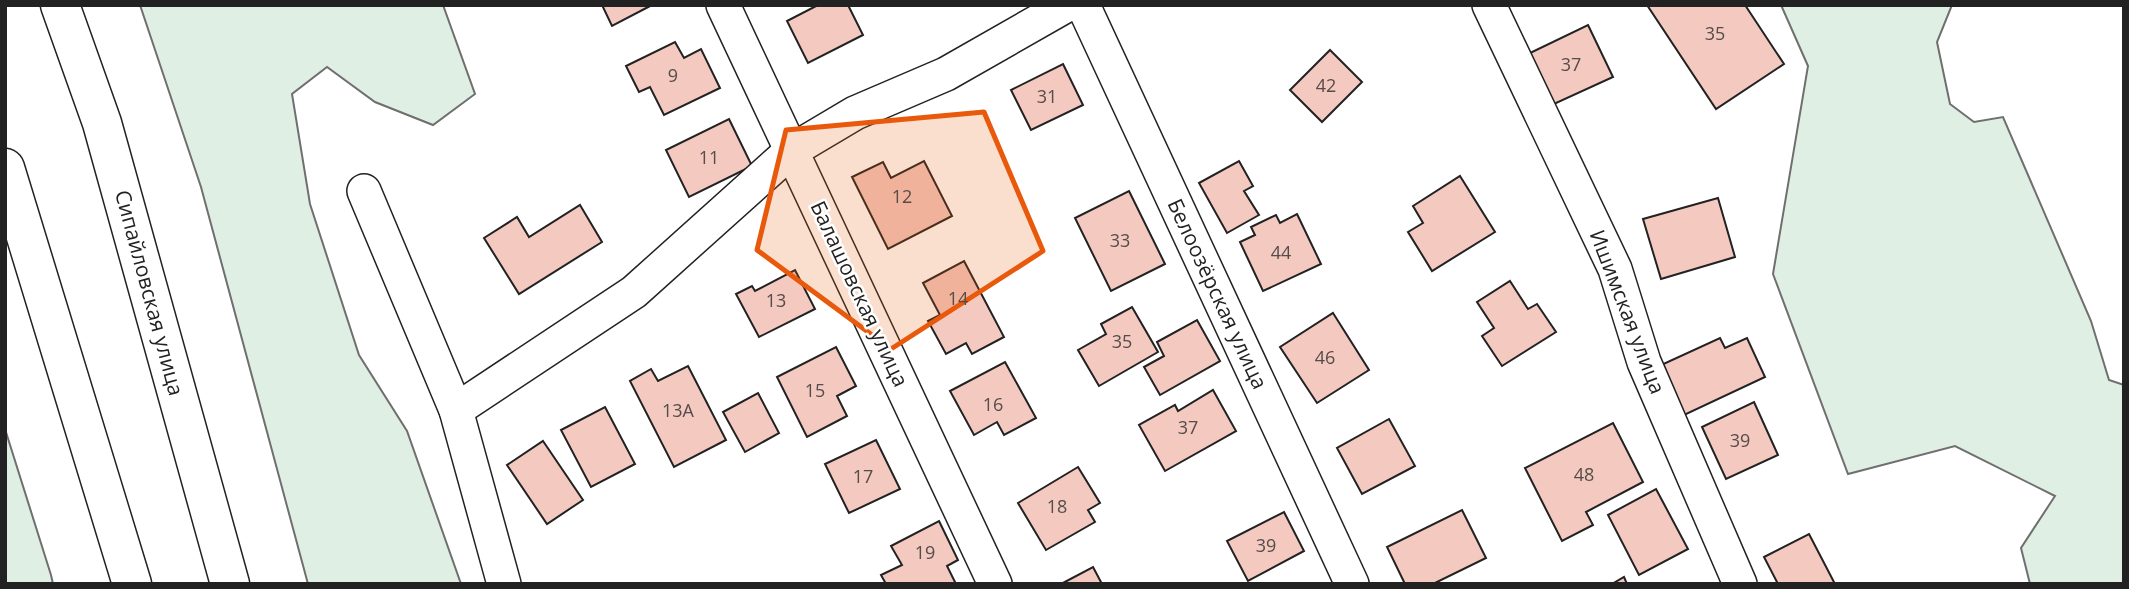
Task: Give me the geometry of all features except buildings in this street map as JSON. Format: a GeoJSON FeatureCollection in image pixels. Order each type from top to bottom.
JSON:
{"type":"FeatureCollection","features":[{"type":"Feature","properties":{"kind":"main road","name":"Сипайловская улица"},"geometry":{"type":"LineString","coordinates":[[60,5],[102,123],[230,584]]}},
{"type":"Feature","properties":{"kind":"main road"},"geometry":{"type":"LineString","coordinates":[[5,169],[132,584]]}},
{"type":"Feature","properties":{"kind":"street","name":"Балашовская улица"},"geometry":{"type":"LineString","coordinates":[[723,5],[995,584]]}},
{"type":"Feature","properties":{"kind":"street"},"geometry":{"type":"LineString","coordinates":[[456,410],[634,292],[791,151],[855,113],[946,74],[1067,5]]}},
{"type":"Feature","properties":{"kind":"street","name":"Белоозёрская улица"},"geometry":{"type":"LineString","coordinates":[[1083,5],[1352,584]]}},
{"type":"Feature","properties":{"kind":"street","name":"Ишимская улица"},"geometry":{"type":"LineString","coordinates":[[1489,5],[1615,269],[1644,362],[1740,584]]}},
{"type":"Feature","properties":{"kind":"street"},"geometry":{"type":"LineString","coordinates":[[364,191],[456,410],[504,584]]}},
{"type":"Feature","properties":{"kind":"highlighted area"},"geometry":{"type":"Polygon","coordinates":[[[984,112],[1043,251],[891,349],[757,250],[786,130],[984,112]]]}},
{"type":"Feature","properties":{"kind":"green space"},"geometry":{"type":"Polygon","coordinates":[[[140,5],[443,5],[475,94],[433,125],[375,102],[327,67],[292,94],[310,204],[359,355],[407,431],[461,584],[308,584],[201,187],[140,5]]]}},
{"type":"Feature","properties":{"kind":"green space"},"geometry":{"type":"Polygon","coordinates":[[[1781,5],[1952,5],[1937,42],[1950,104],[1974,122],[2003,117],[2091,321],[2109,380],[2124,385],[2124,584],[2030,584],[2021,548],[2055,496],[1955,446],[1848,474],[1773,274],[1808,66],[1781,5]]]}},
{"type":"Feature","properties":{"kind":"green space"},"geometry":{"type":"Polygon","coordinates":[[[5,429],[51,575],[53,584],[5,584],[5,429]]]}}]}
